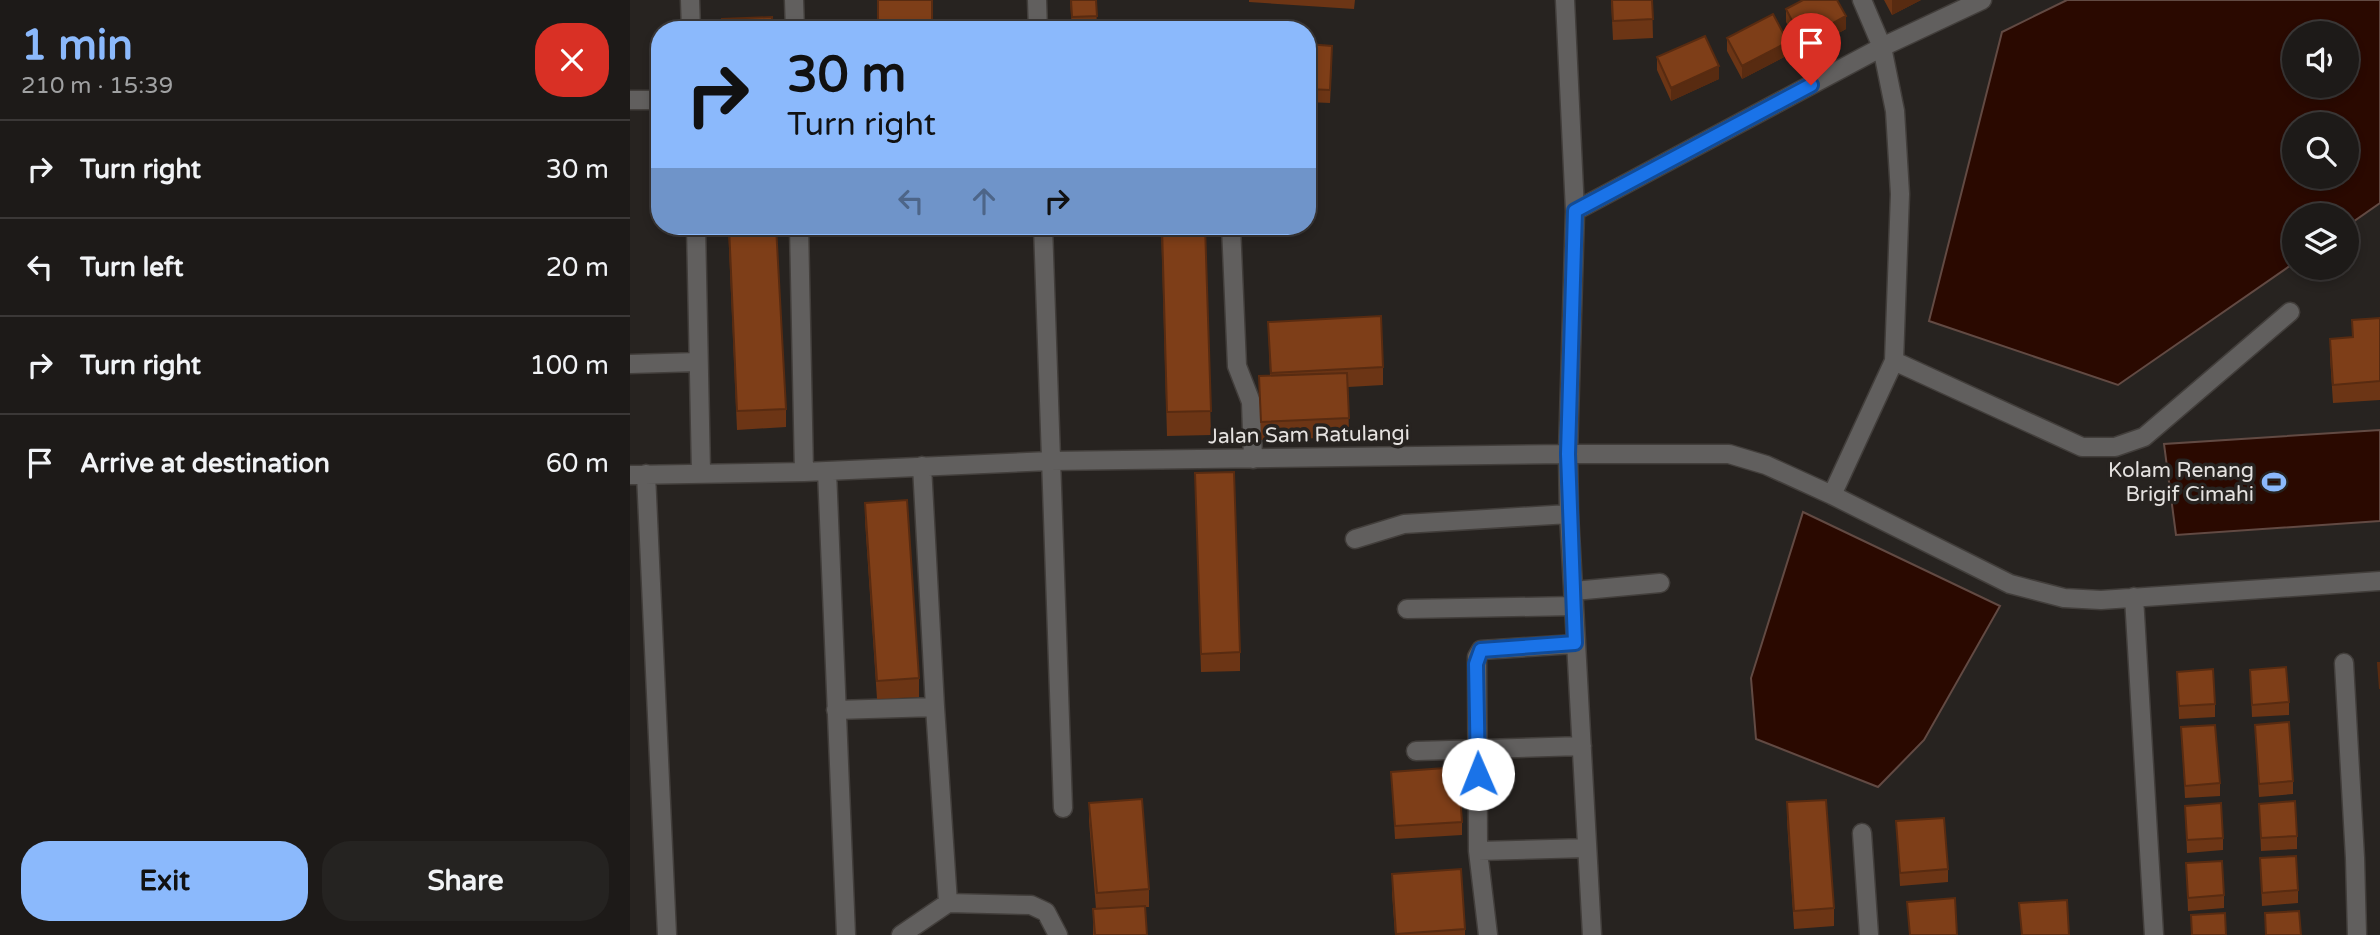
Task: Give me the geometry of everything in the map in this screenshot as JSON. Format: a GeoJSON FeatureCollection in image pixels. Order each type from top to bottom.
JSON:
{"type":"FeatureCollection","features":[{"type":"Feature","properties":{"kind":"street"},"geometry":{"type":"LineString","coordinates":[[690,0],[691,21]]}},
{"type":"Feature","properties":{"kind":"street"},"geometry":{"type":"LineString","coordinates":[[794,0],[795,21]]}},
{"type":"Feature","properties":{"kind":"street"},"geometry":{"type":"LineString","coordinates":[[1037,0],[1038,21]]}},
{"type":"Feature","properties":{"kind":"street"},"geometry":{"type":"LineString","coordinates":[[1564,0],[1575,211],[1568,454],[1569,514],[1592,935]]}},
{"type":"Feature","properties":{"kind":"street"},"geometry":{"type":"LineString","coordinates":[[1832,495],[1894,361],[1900,194],[1895,110],[1882,47],[1863,0]]}},
{"type":"Feature","properties":{"kind":"street"},"geometry":{"type":"LineString","coordinates":[[1575,211],[1882,47],[1982,0]]}},
{"type":"Feature","properties":{"kind":"street"},"geometry":{"type":"LineString","coordinates":[[630,100],[651,100]]}},
{"type":"Feature","properties":{"kind":"street"},"geometry":{"type":"LineString","coordinates":[[696,235],[701,472]]}},
{"type":"Feature","properties":{"kind":"street"},"geometry":{"type":"LineString","coordinates":[[799,235],[804,472]]}},
{"type":"Feature","properties":{"kind":"street"},"geometry":{"type":"LineString","coordinates":[[1043,235],[1044,462],[1063,808]]}},
{"type":"Feature","properties":{"kind":"street"},"geometry":{"type":"LineString","coordinates":[[1231,235],[1237,366],[1251,402],[1253,459]]}},
{"type":"Feature","properties":{"kind":"street"},"geometry":{"type":"LineString","coordinates":[[1894,361],[2082,447],[2115,447],[2144,437],[2290,312]]}},
{"type":"Feature","properties":{"kind":"street"},"geometry":{"type":"LineString","coordinates":[[630,364],[698,362]]}},
{"type":"Feature","properties":{"kind":"street","name":"Jalan Sam Ratulangi"},"geometry":{"type":"LineString","coordinates":[[638,475],[804,472],[1044,462],[1729,454],[1766,465],[1832,495],[2010,584],[2064,598],[2101,600],[2380,581]]}},
{"type":"Feature","properties":{"kind":"street"},"geometry":{"type":"LineString","coordinates":[[922,466],[934,707],[948,903]]}},
{"type":"Feature","properties":{"kind":"street"},"geometry":{"type":"LineString","coordinates":[[827,471],[846,935]]}},
{"type":"Feature","properties":{"kind":"street"},"geometry":{"type":"LineString","coordinates":[[638,475],[667,935]]}},
{"type":"Feature","properties":{"kind":"street"},"geometry":{"type":"LineString","coordinates":[[1355,539],[1405,524],[1569,514]]}},
{"type":"Feature","properties":{"kind":"street"},"geometry":{"type":"LineString","coordinates":[[1407,609],[1574,599],[1660,583]]}},
{"type":"Feature","properties":{"kind":"street"},"geometry":{"type":"LineString","coordinates":[[2134,597],[2154,935]]}},
{"type":"Feature","properties":{"kind":"street"},"geometry":{"type":"LineString","coordinates":[[1488,935],[1479,851],[1476,664],[1481,650],[1575,643]]}},
{"type":"Feature","properties":{"kind":"street"},"geometry":{"type":"LineString","coordinates":[[2343,663],[2357,935]]}},
{"type":"Feature","properties":{"kind":"street"},"geometry":{"type":"LineString","coordinates":[[836,710],[934,707]]}},
{"type":"Feature","properties":{"kind":"street"},"geometry":{"type":"LineString","coordinates":[[1416,751],[1582,746]]}},
{"type":"Feature","properties":{"kind":"street"},"geometry":{"type":"LineString","coordinates":[[1862,833],[1869,935]]}},
{"type":"Feature","properties":{"kind":"street"},"geometry":{"type":"LineString","coordinates":[[1479,851],[1587,848]]}},
{"type":"Feature","properties":{"kind":"street"},"geometry":{"type":"LineString","coordinates":[[901,935],[948,903],[1031,905],[1046,912],[1058,935]]}},
{"type":"Feature","properties":{"kind":"shaded area"},"geometry":{"type":"Polygon","coordinates":[[[2067,0],[2380,0],[2380,203],[2359,218],[2359,203],[2282,203],[2282,271],[2118,385],[1929,321],[2002,32],[2067,0]]]}},
{"type":"Feature","properties":{"kind":"shaded area","name":"Kolam Renang Brigif Cimahi"},"geometry":{"type":"Polygon","coordinates":[[[2380,430],[2380,521],[2176,535],[2164,444],[2380,430]]]}},
{"type":"Feature","properties":{"kind":"shaded area"},"geometry":{"type":"Polygon","coordinates":[[[1803,512],[2000,606],[1924,740],[1878,787],[1756,739],[1751,678],[1803,512]]]}},
{"type":"Feature","properties":{"kind":"building"},"geometry":{"type":"Polygon","coordinates":[[[878,0],[932,0],[932,21],[878,21],[878,0]]]}},
{"type":"Feature","properties":{"kind":"building"},"geometry":{"type":"Polygon","coordinates":[[[1071,0],[1096,0],[1097,16],[1072,17],[1071,0]]]}},
{"type":"Feature","properties":{"kind":"building"},"geometry":{"type":"Polygon","coordinates":[[[1612,0],[1652,0],[1653,19],[1613,21],[1612,0]]]}},
{"type":"Feature","properties":{"kind":"building"},"geometry":{"type":"Polygon","coordinates":[[[1803,0],[1837,0],[1846,16],[1802,40],[1786,9],[1803,0]]]}},
{"type":"Feature","properties":{"kind":"building"},"geometry":{"type":"Polygon","coordinates":[[[1773,14],[1788,42],[1742,66],[1727,38],[1773,14]]]}},
{"type":"Feature","properties":{"kind":"building"},"geometry":{"type":"Polygon","coordinates":[[[772,17],[772,21],[722,21],[772,17]]]}},
{"type":"Feature","properties":{"kind":"building"},"geometry":{"type":"Polygon","coordinates":[[[1705,36],[1719,66],[1671,88],[1657,57],[1705,36]]]}},
{"type":"Feature","properties":{"kind":"building"},"geometry":{"type":"Polygon","coordinates":[[[1316,45],[1332,46],[1330,90],[1316,89],[1316,45]]]}},
{"type":"Feature","properties":{"kind":"building"},"geometry":{"type":"Polygon","coordinates":[[[729,235],[776,235],[786,409],[737,411],[729,235]]]}},
{"type":"Feature","properties":{"kind":"building"},"geometry":{"type":"Polygon","coordinates":[[[1162,235],[1205,235],[1211,411],[1167,412],[1162,235]]]}},
{"type":"Feature","properties":{"kind":"building"},"geometry":{"type":"Polygon","coordinates":[[[1381,316],[1383,367],[1271,373],[1268,322],[1381,316]]]}},
{"type":"Feature","properties":{"kind":"building"},"geometry":{"type":"Polygon","coordinates":[[[2380,318],[2380,381],[2333,385],[2330,339],[2353,337],[2352,320],[2380,318]]]}},
{"type":"Feature","properties":{"kind":"building"},"geometry":{"type":"Polygon","coordinates":[[[1347,373],[1349,418],[1261,422],[1259,376],[1347,373]]]}},
{"type":"Feature","properties":{"kind":"building"},"geometry":{"type":"Polygon","coordinates":[[[1234,472],[1240,652],[1201,654],[1195,473],[1234,472]]]}},
{"type":"Feature","properties":{"kind":"building"},"geometry":{"type":"Polygon","coordinates":[[[907,500],[919,678],[877,681],[865,503],[907,500]]]}},
{"type":"Feature","properties":{"kind":"building"},"geometry":{"type":"Polygon","coordinates":[[[2286,667],[2289,702],[2252,705],[2250,670],[2286,667]]]}},
{"type":"Feature","properties":{"kind":"building"},"geometry":{"type":"Polygon","coordinates":[[[2213,669],[2215,704],[2179,706],[2177,672],[2213,669]]]}},
{"type":"Feature","properties":{"kind":"building"},"geometry":{"type":"Polygon","coordinates":[[[2289,722],[2293,781],[2259,784],[2255,725],[2289,722]]]}},
{"type":"Feature","properties":{"kind":"building"},"geometry":{"type":"Polygon","coordinates":[[[2215,725],[2220,783],[2185,786],[2181,727],[2215,725]]]}},
{"type":"Feature","properties":{"kind":"building"},"geometry":{"type":"Polygon","coordinates":[[[1458,767],[1462,822],[1395,826],[1391,772],[1458,767]]]}},
{"type":"Feature","properties":{"kind":"building"},"geometry":{"type":"Polygon","coordinates":[[[1142,799],[1149,889],[1097,893],[1089,803],[1142,799]]]}},
{"type":"Feature","properties":{"kind":"building"},"geometry":{"type":"Polygon","coordinates":[[[1826,800],[1834,908],[1794,911],[1787,802],[1826,800]]]}},
{"type":"Feature","properties":{"kind":"building"},"geometry":{"type":"Polygon","coordinates":[[[2295,801],[2297,836],[2261,838],[2259,804],[2295,801]]]}},
{"type":"Feature","properties":{"kind":"building"},"geometry":{"type":"Polygon","coordinates":[[[2221,803],[2223,838],[2187,840],[2185,806],[2221,803]]]}},
{"type":"Feature","properties":{"kind":"building"},"geometry":{"type":"Polygon","coordinates":[[[1944,818],[1948,869],[1900,873],[1896,821],[1944,818]]]}},
{"type":"Feature","properties":{"kind":"building"},"geometry":{"type":"Polygon","coordinates":[[[2296,856],[2298,890],[2262,893],[2260,858],[2296,856]]]}},
{"type":"Feature","properties":{"kind":"building"},"geometry":{"type":"Polygon","coordinates":[[[2222,861],[2224,895],[2188,898],[2186,863],[2222,861]]]}},
{"type":"Feature","properties":{"kind":"building"},"geometry":{"type":"Polygon","coordinates":[[[1461,869],[1465,929],[1396,934],[1392,874],[1461,869]]]}},
{"type":"Feature","properties":{"kind":"building"},"geometry":{"type":"Polygon","coordinates":[[[1955,898],[1957,935],[1910,935],[1907,902],[1955,898]]]}},
{"type":"Feature","properties":{"kind":"building"},"geometry":{"type":"Polygon","coordinates":[[[2067,900],[2069,935],[2022,935],[2019,903],[2067,900]]]}},
{"type":"Feature","properties":{"kind":"building"},"geometry":{"type":"Polygon","coordinates":[[[1145,906],[1147,935],[1095,935],[1093,909],[1145,906]]]}},
{"type":"Feature","properties":{"kind":"building"},"geometry":{"type":"Polygon","coordinates":[[[2299,911],[2301,935],[2266,935],[2265,913],[2299,911]]]}},
{"type":"Feature","properties":{"kind":"building"},"geometry":{"type":"Polygon","coordinates":[[[2225,913],[2226,935],[2192,935],[2191,915],[2225,913]]]}},
{"type":"Feature","properties":{"kind":"place","name":"Kolam Renang Brigif Cimahi"},"geometry":{"type":"Point","coordinates":[2274,482]}},
{"type":"Feature","properties":{"kind":"route"},"geometry":{"type":"LineString","coordinates":[[1478,774],[1476,664],[1481,650],[1575,643],[1568,454],[1575,211],[1811,85]]}}]}
